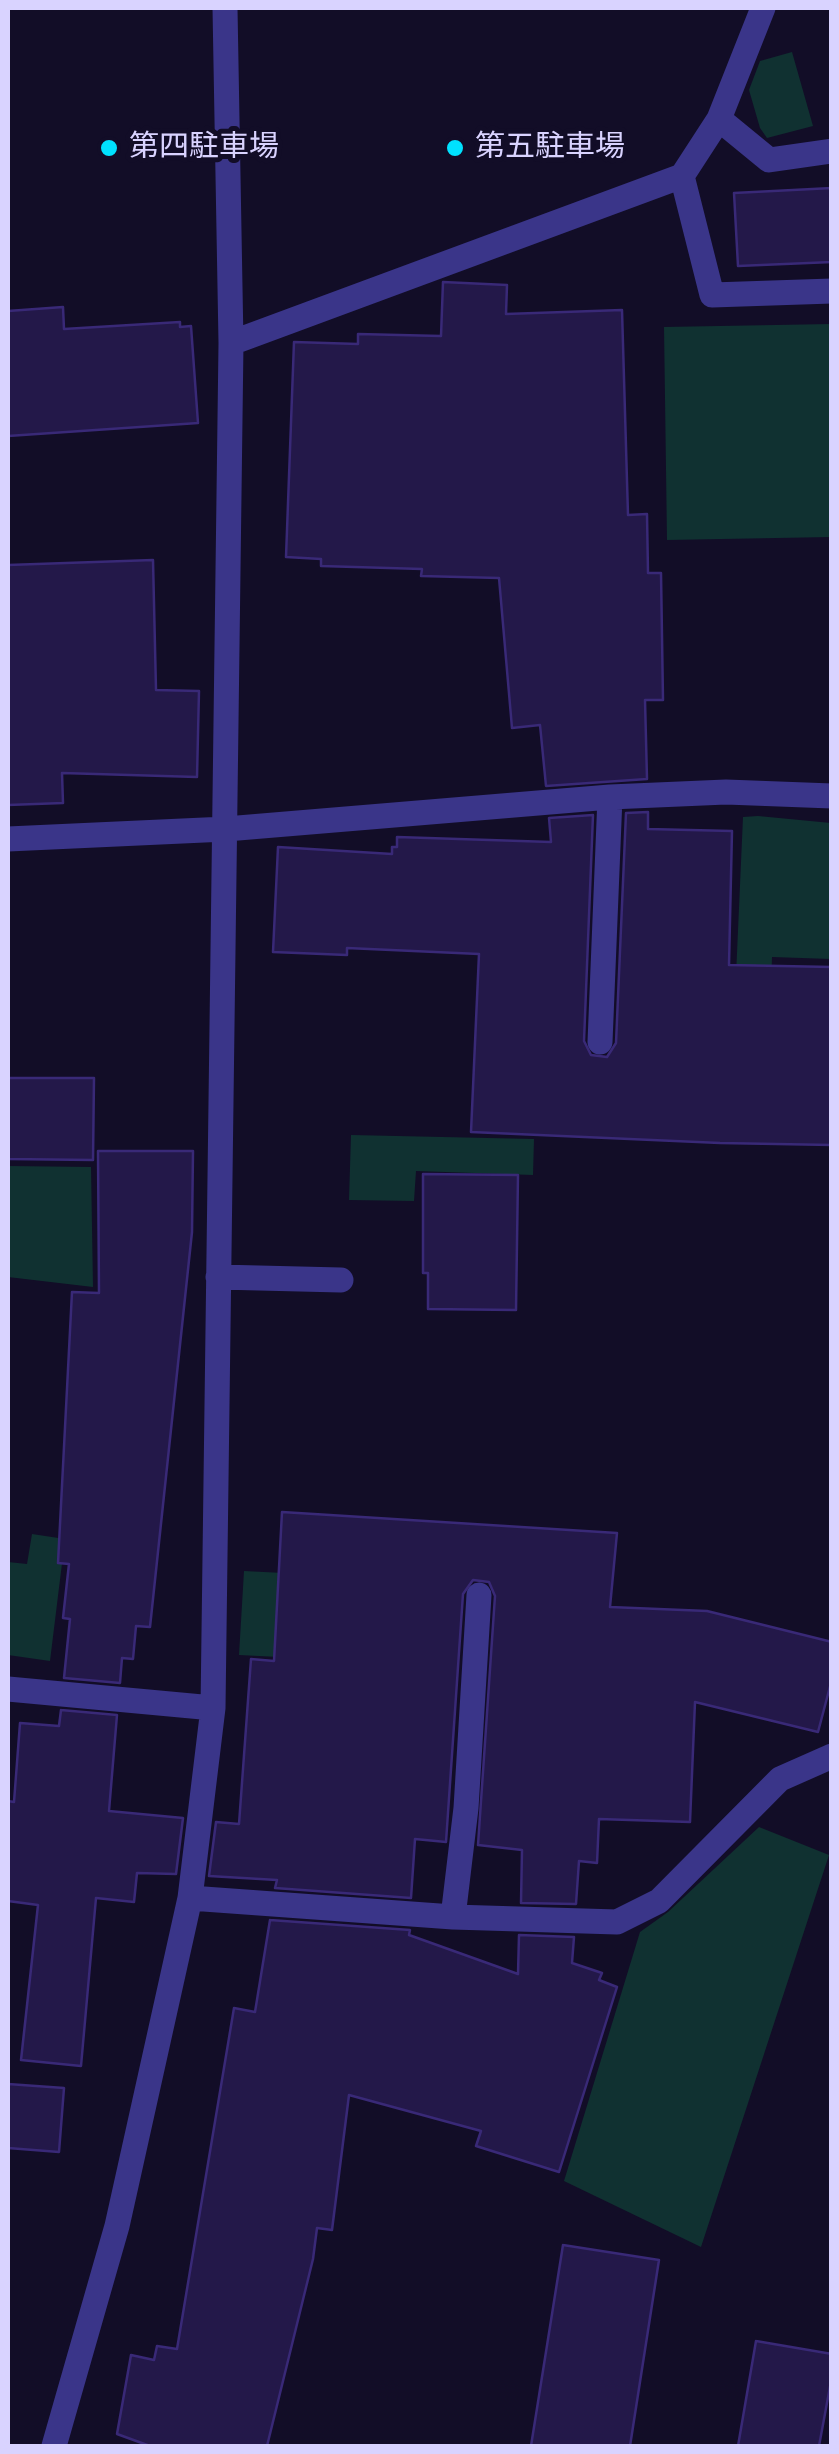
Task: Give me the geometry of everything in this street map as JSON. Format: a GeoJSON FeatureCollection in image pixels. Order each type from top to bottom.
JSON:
{"type":"FeatureCollection","features":[{"type":"Feature","properties":{"kind":"street"},"geometry":{"type":"LineString","coordinates":[[54,2446],[117,2226],[190,1898],[212,1708],[231,343],[225,8]]}},
{"type":"Feature","properties":{"kind":"street"},"geometry":{"type":"LineString","coordinates":[[231,343],[682,176],[719,119],[763,8]]}},
{"type":"Feature","properties":{"kind":"street"},"geometry":{"type":"LineString","coordinates":[[719,119],[770,160],[832,151]]}},
{"type":"Feature","properties":{"kind":"street"},"geometry":{"type":"LineString","coordinates":[[682,176],[712,296],[832,291]]}},
{"type":"Feature","properties":{"kind":"street"},"geometry":{"type":"LineString","coordinates":[[8,839],[226,829],[610,797],[726,792],[832,796]]}},
{"type":"Feature","properties":{"kind":"street"},"geometry":{"type":"LineString","coordinates":[[600,1042],[610,797]]}},
{"type":"Feature","properties":{"kind":"street"},"geometry":{"type":"LineString","coordinates":[[218,1278],[341,1280]]}},
{"type":"Feature","properties":{"kind":"street"},"geometry":{"type":"LineString","coordinates":[[453,1917],[466,1808],[479,1595]]}},
{"type":"Feature","properties":{"kind":"street"},"geometry":{"type":"LineString","coordinates":[[8,1688],[212,1708]]}},
{"type":"Feature","properties":{"kind":"street"},"geometry":{"type":"LineString","coordinates":[[190,1898],[453,1917],[617,1922],[659,1901],[780,1778],[832,1756]]}},
{"type":"Feature","properties":{"kind":"green space"},"geometry":{"type":"Polygon","coordinates":[[[792,52],[813,126],[767,138],[760,128],[749,90],[760,61],[792,52]]]}},
{"type":"Feature","properties":{"kind":"green space"},"geometry":{"type":"Polygon","coordinates":[[[831,324],[831,537],[667,540],[664,327],[831,324]]]}},
{"type":"Feature","properties":{"kind":"green space"},"geometry":{"type":"Polygon","coordinates":[[[743,817],[831,823],[831,959],[772,957],[770,1021],[734,1021],[743,817]]]}},
{"type":"Feature","properties":{"kind":"green space"},"geometry":{"type":"Polygon","coordinates":[[[351,1135],[534,1139],[533,1175],[416,1171],[414,1201],[349,1200],[351,1135]]]}},
{"type":"Feature","properties":{"kind":"green space"},"geometry":{"type":"Polygon","coordinates":[[[8,1166],[91,1167],[93,1287],[8,1277],[8,1166]]]}},
{"type":"Feature","properties":{"kind":"green space"},"geometry":{"type":"Polygon","coordinates":[[[32,1534],[65,1539],[50,1661],[8,1655],[8,1562],[27,1564],[32,1534]]]}},
{"type":"Feature","properties":{"kind":"green space"},"geometry":{"type":"Polygon","coordinates":[[[244,1571],[323,1575],[319,1659],[239,1655],[244,1571]]]}},
{"type":"Feature","properties":{"kind":"green space"},"geometry":{"type":"Polygon","coordinates":[[[759,1827],[829,1855],[701,2247],[564,2181],[640,1932],[668,1912],[759,1827]]]}},
{"type":"Feature","properties":{"kind":"building"},"geometry":{"type":"Polygon","coordinates":[[[832,188],[832,262],[738,266],[734,193],[832,188]]]}},
{"type":"Feature","properties":{"kind":"building"},"geometry":{"type":"Polygon","coordinates":[[[443,282],[507,285],[506,314],[622,310],[628,515],[647,514],[648,573],[661,573],[663,700],[645,700],[647,779],[546,786],[540,725],[512,728],[499,578],[421,576],[422,569],[321,566],[321,559],[286,557],[294,342],[358,344],[358,334],[441,336],[443,282]]]}},
{"type":"Feature","properties":{"kind":"building"},"geometry":{"type":"Polygon","coordinates":[[[63,307],[64,329],[180,322],[180,327],[191,326],[198,423],[8,436],[8,311],[63,307]]]}},
{"type":"Feature","properties":{"kind":"building"},"geometry":{"type":"Polygon","coordinates":[[[153,560],[156,690],[199,691],[197,777],[62,773],[63,803],[8,805],[8,565],[153,560]]]}},
{"type":"Feature","properties":{"kind":"building"},"geometry":{"type":"Polygon","coordinates":[[[648,812],[648,829],[732,831],[729,965],[832,967],[832,1145],[471,1132],[479,954],[347,948],[347,955],[273,952],[278,847],[392,854],[397,837],[551,842],[549,818],[593,815],[584,1041],[591,1055],[607,1057],[616,1043],[626,813],[648,812]]]}},
{"type":"Feature","properties":{"kind":"building"},"geometry":{"type":"Polygon","coordinates":[[[8,1078],[94,1078],[93,1160],[8,1159],[8,1078]]]}},
{"type":"Feature","properties":{"kind":"building"},"geometry":{"type":"Polygon","coordinates":[[[98,1151],[193,1151],[192,1232],[150,1627],[136,1626],[133,1659],[122,1658],[120,1683],[64,1678],[70,1619],[63,1618],[69,1564],[58,1563],[72,1292],[99,1293],[98,1151]]]}},
{"type":"Feature","properties":{"kind":"building"},"geometry":{"type":"Polygon","coordinates":[[[423,1174],[518,1175],[516,1310],[428,1309],[428,1273],[423,1273],[423,1174]]]}},
{"type":"Feature","properties":{"kind":"building"},"geometry":{"type":"Polygon","coordinates":[[[282,1512],[617,1533],[610,1607],[707,1611],[832,1642],[832,1679],[818,1732],[695,1702],[690,1822],[599,1819],[597,1863],[579,1861],[576,1904],[521,1903],[522,1850],[478,1845],[495,1596],[489,1582],[473,1580],[463,1594],[446,1842],[415,1839],[411,1898],[275,1888],[277,1880],[209,1876],[216,1822],[239,1824],[251,1659],[274,1661],[282,1512]]]}},
{"type":"Feature","properties":{"kind":"building"},"geometry":{"type":"Polygon","coordinates":[[[61,1710],[117,1715],[109,1811],[183,1818],[176,1874],[137,1873],[134,1902],[96,1898],[81,2066],[21,2060],[38,1905],[8,1901],[8,1801],[14,1802],[20,1723],[59,1726],[61,1710]]]}},
{"type":"Feature","properties":{"kind":"building"},"geometry":{"type":"Polygon","coordinates":[[[270,1920],[410,1930],[409,1935],[518,1974],[519,1935],[574,1937],[572,1963],[602,1973],[599,1980],[617,1987],[559,2172],[476,2146],[481,2131],[349,2095],[332,2230],[317,2228],[313,2259],[267,2446],[150,2446],[117,2434],[131,2355],[154,2360],[157,2346],[177,2349],[234,2008],[255,2012],[270,1920]]]}},
{"type":"Feature","properties":{"kind":"building"},"geometry":{"type":"Polygon","coordinates":[[[8,2084],[64,2088],[59,2152],[8,2148],[8,2084]]]}},
{"type":"Feature","properties":{"kind":"building"},"geometry":{"type":"Polygon","coordinates":[[[563,2245],[659,2260],[630,2446],[531,2446],[563,2245]]]}},
{"type":"Feature","properties":{"kind":"building"},"geometry":{"type":"Polygon","coordinates":[[[756,2341],[832,2354],[832,2376],[819,2446],[738,2446],[756,2341]]]}},
{"type":"Feature","properties":{"kind":"place","name":"第四駐車場"},"geometry":{"type":"Point","coordinates":[109,148]}},
{"type":"Feature","properties":{"kind":"place","name":"第五駐車場"},"geometry":{"type":"Point","coordinates":[455,148]}}]}
